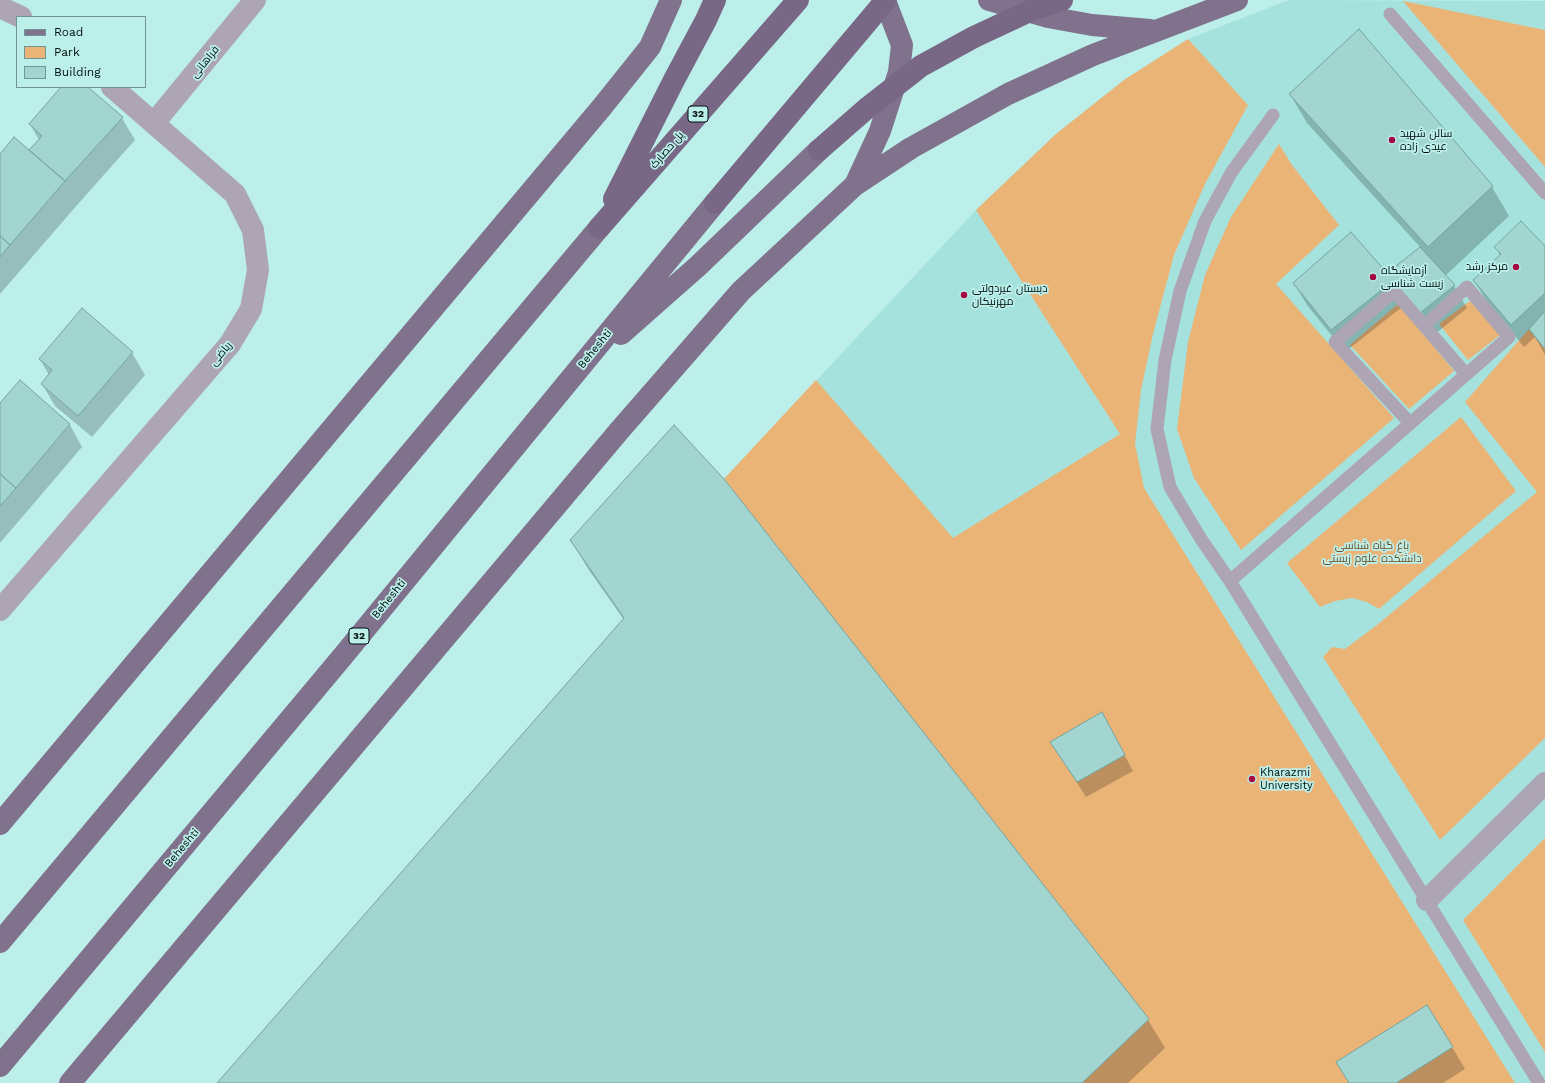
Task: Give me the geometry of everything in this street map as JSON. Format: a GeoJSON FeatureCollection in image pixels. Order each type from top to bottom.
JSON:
{"type":"FeatureCollection","features":[{"type":"Feature","properties":{"kind":"highway"},"geometry":{"type":"LineString","coordinates":[[599,228],[715,0]]}},
{"type":"Feature","properties":{"kind":"highway","name":"پل حصارک"},"geometry":{"type":"LineString","coordinates":[[599,228],[798,0]]}},
{"type":"Feature","properties":{"kind":"highway","name":"32"},"geometry":{"type":"LineString","coordinates":[[715,203],[884,0]]}},
{"type":"Feature","properties":{"kind":"highway"},"geometry":{"type":"LineString","coordinates":[[819,150],[866,109],[921,66],[974,37],[1034,9],[1062,0]]}},
{"type":"Feature","properties":{"kind":"main road"},"geometry":{"type":"LineString","coordinates":[[0,824],[602,107],[650,47],[671,0]]}},
{"type":"Feature","properties":{"kind":"main road"},"geometry":{"type":"LineString","coordinates":[[855,185],[880,131],[899,72],[902,45],[884,0]]}},
{"type":"Feature","properties":{"kind":"main road"},"geometry":{"type":"LineString","coordinates":[[988,0],[1048,17],[1085,24],[1156,30]]}},
{"type":"Feature","properties":{"kind":"main road"},"geometry":{"type":"LineString","coordinates":[[70,1083],[604,449],[736,297],[855,185],[911,148],[1008,94],[1093,55],[1237,0]]}},
{"type":"Feature","properties":{"kind":"main road"},"geometry":{"type":"LineString","coordinates":[[571,378],[698,266],[819,150]]}},
{"type":"Feature","properties":{"kind":"main road","name":"Beheshti"},"geometry":{"type":"LineString","coordinates":[[0,1066],[332,668],[715,203]]}},
{"type":"Feature","properties":{"kind":"main road","name":"32"},"geometry":{"type":"LineString","coordinates":[[0,942],[599,228]]}},
{"type":"Feature","properties":{"kind":"street","name":"فراهانی"},"geometry":{"type":"LineString","coordinates":[[154,123],[255,0]]}},
{"type":"Feature","properties":{"kind":"street"},"geometry":{"type":"LineString","coordinates":[[0,7],[19,16]]}},
{"type":"Feature","properties":{"kind":"street","name":"ریاضی"},"geometry":{"type":"LineString","coordinates":[[0,610],[230,344],[251,309],[258,270],[254,236],[253,230],[235,194],[113,88]]}},
{"type":"Feature","properties":{"kind":"street"},"geometry":{"type":"LineString","coordinates":[[1427,900],[1545,783]]}},
{"type":"Feature","properties":{"kind":"lane"},"geometry":{"type":"LineString","coordinates":[[1390,14],[1545,193]]}},
{"type":"Feature","properties":{"kind":"lane"},"geometry":{"type":"LineString","coordinates":[[1273,115],[1231,173],[1205,221],[1180,291],[1165,360],[1157,429],[1170,488],[1201,539],[1230,581],[1539,1083]]}},
{"type":"Feature","properties":{"kind":"lane"},"geometry":{"type":"LineString","coordinates":[[1230,581],[1509,337],[1467,287],[1425,325]]}},
{"type":"Feature","properties":{"kind":"lane"},"geometry":{"type":"LineString","coordinates":[[1410,423],[1336,342],[1394,291],[1466,374]]}},
{"type":"Feature","properties":{"kind":"shaded area","name":"Kharazmi University"},"geometry":{"type":"Polygon","coordinates":[[[1289,0],[1545,1],[1545,1083],[1082,1083],[1149,1019],[724,479],[976,210],[1056,134],[1124,80],[1188,39],[1289,0]]]}},
{"type":"Feature","properties":{"kind":"green space"},"geometry":{"type":"Polygon","coordinates":[[[1403,1],[1545,30],[1545,167],[1403,1]]]}},
{"type":"Feature","properties":{"kind":"green space"},"geometry":{"type":"Polygon","coordinates":[[[1188,39],[1248,105],[1205,184],[1174,255],[1153,334],[1141,390],[1135,444],[1144,488],[1515,1083],[1082,1083],[1149,1019],[724,479],[816,380],[953,538],[1120,434],[976,210],[1056,134],[1124,80],[1188,39]]]}},
{"type":"Feature","properties":{"kind":"green space"},"geometry":{"type":"Polygon","coordinates":[[[1279,144],[1292,165],[1339,225],[1276,284],[1394,418],[1241,550],[1194,478],[1177,429],[1188,342],[1205,275],[1231,217],[1279,144]]]}},
{"type":"Feature","properties":{"kind":"green space"},"geometry":{"type":"Polygon","coordinates":[[[1470,301],[1500,335],[1468,360],[1439,324],[1470,301]]]}},
{"type":"Feature","properties":{"kind":"green space"},"geometry":{"type":"Polygon","coordinates":[[[1398,304],[1454,371],[1409,409],[1350,345],[1398,304]]]}},
{"type":"Feature","properties":{"kind":"green space"},"geometry":{"type":"Polygon","coordinates":[[[1529,329],[1545,349],[1545,738],[1440,840],[1323,657],[1332,647],[1345,649],[1377,625],[1537,492],[1465,402],[1529,329]]]}},
{"type":"Feature","properties":{"kind":"green space","name":"باغ گیاه شناسی دانشکده علوم زیستی"},"geometry":{"type":"Polygon","coordinates":[[[1461,417],[1516,491],[1379,609],[1367,602],[1352,598],[1335,601],[1320,607],[1287,563],[1461,417]]]}},
{"type":"Feature","properties":{"kind":"green space"},"geometry":{"type":"Polygon","coordinates":[[[1545,838],[1545,1052],[1463,920],[1545,838]]]}},
{"type":"Feature","properties":{"kind":"building","name":"سالن شهید عیدی زاده"},"geometry":{"type":"Polygon","coordinates":[[[1359,29],[1493,186],[1428,247],[1289,94],[1359,29]]]}},
{"type":"Feature","properties":{"kind":"building"},"geometry":{"type":"Polygon","coordinates":[[[60,88],[89,88],[123,117],[65,181],[29,150],[42,136],[29,124],[60,88]]]}},
{"type":"Feature","properties":{"kind":"building"},"geometry":{"type":"Polygon","coordinates":[[[14,137],[65,181],[10,245],[0,236],[0,154],[14,137]]]}},
{"type":"Feature","properties":{"kind":"building","name":"مرکز رشد"},"geometry":{"type":"Polygon","coordinates":[[[1521,221],[1545,246],[1545,293],[1511,325],[1473,280],[1501,254],[1494,247],[1521,221]]]}},
{"type":"Feature","properties":{"kind":"building","name":"آزمایشگاه زیست شناسی"},"geometry":{"type":"Polygon","coordinates":[[[1351,232],[1387,273],[1420,247],[1455,285],[1420,313],[1393,281],[1331,330],[1293,283],[1351,232]]]}},
{"type":"Feature","properties":{"kind":"building"},"geometry":{"type":"Polygon","coordinates":[[[0,236],[10,245],[0,257],[0,236]]]}},
{"type":"Feature","properties":{"kind":"building"},"geometry":{"type":"Polygon","coordinates":[[[82,308],[133,352],[78,416],[41,384],[52,370],[39,359],[82,308]]]}},
{"type":"Feature","properties":{"kind":"building"},"geometry":{"type":"Polygon","coordinates":[[[1545,311],[1545,349],[1529,329],[1545,311]]]}},
{"type":"Feature","properties":{"kind":"building"},"geometry":{"type":"Polygon","coordinates":[[[20,380],[70,424],[16,488],[0,474],[0,403],[20,380]]]}},
{"type":"Feature","properties":{"kind":"building"},"geometry":{"type":"Polygon","coordinates":[[[674,425],[724,479],[1149,1019],[1082,1083],[217,1083],[624,618],[570,540],[674,425]]]}},
{"type":"Feature","properties":{"kind":"building"},"geometry":{"type":"Polygon","coordinates":[[[0,474],[16,488],[0,506],[0,474]]]}},
{"type":"Feature","properties":{"kind":"building"},"geometry":{"type":"Polygon","coordinates":[[[1102,712],[1125,755],[1077,782],[1050,742],[1102,712]]]}},
{"type":"Feature","properties":{"kind":"building"},"geometry":{"type":"Polygon","coordinates":[[[1427,1005],[1453,1047],[1396,1083],[1349,1083],[1336,1062],[1427,1005]]]}},
{"type":"Feature","properties":{"kind":"place","name":"سالن شهید عیدی زاده"},"geometry":{"type":"Point","coordinates":[1392,140]}},
{"type":"Feature","properties":{"kind":"place","name":"مرکز رشد"},"geometry":{"type":"Point","coordinates":[1516,267]}},
{"type":"Feature","properties":{"kind":"place","name":"آزمایشگاه زیست شناسی"},"geometry":{"type":"Point","coordinates":[1373,277]}},
{"type":"Feature","properties":{"kind":"place","name":"دبستان غیردولتی مهرنیکان"},"geometry":{"type":"Point","coordinates":[964,295]}},
{"type":"Feature","properties":{"kind":"place","name":"Kharazmi University"},"geometry":{"type":"Point","coordinates":[1252,779]}}]}
